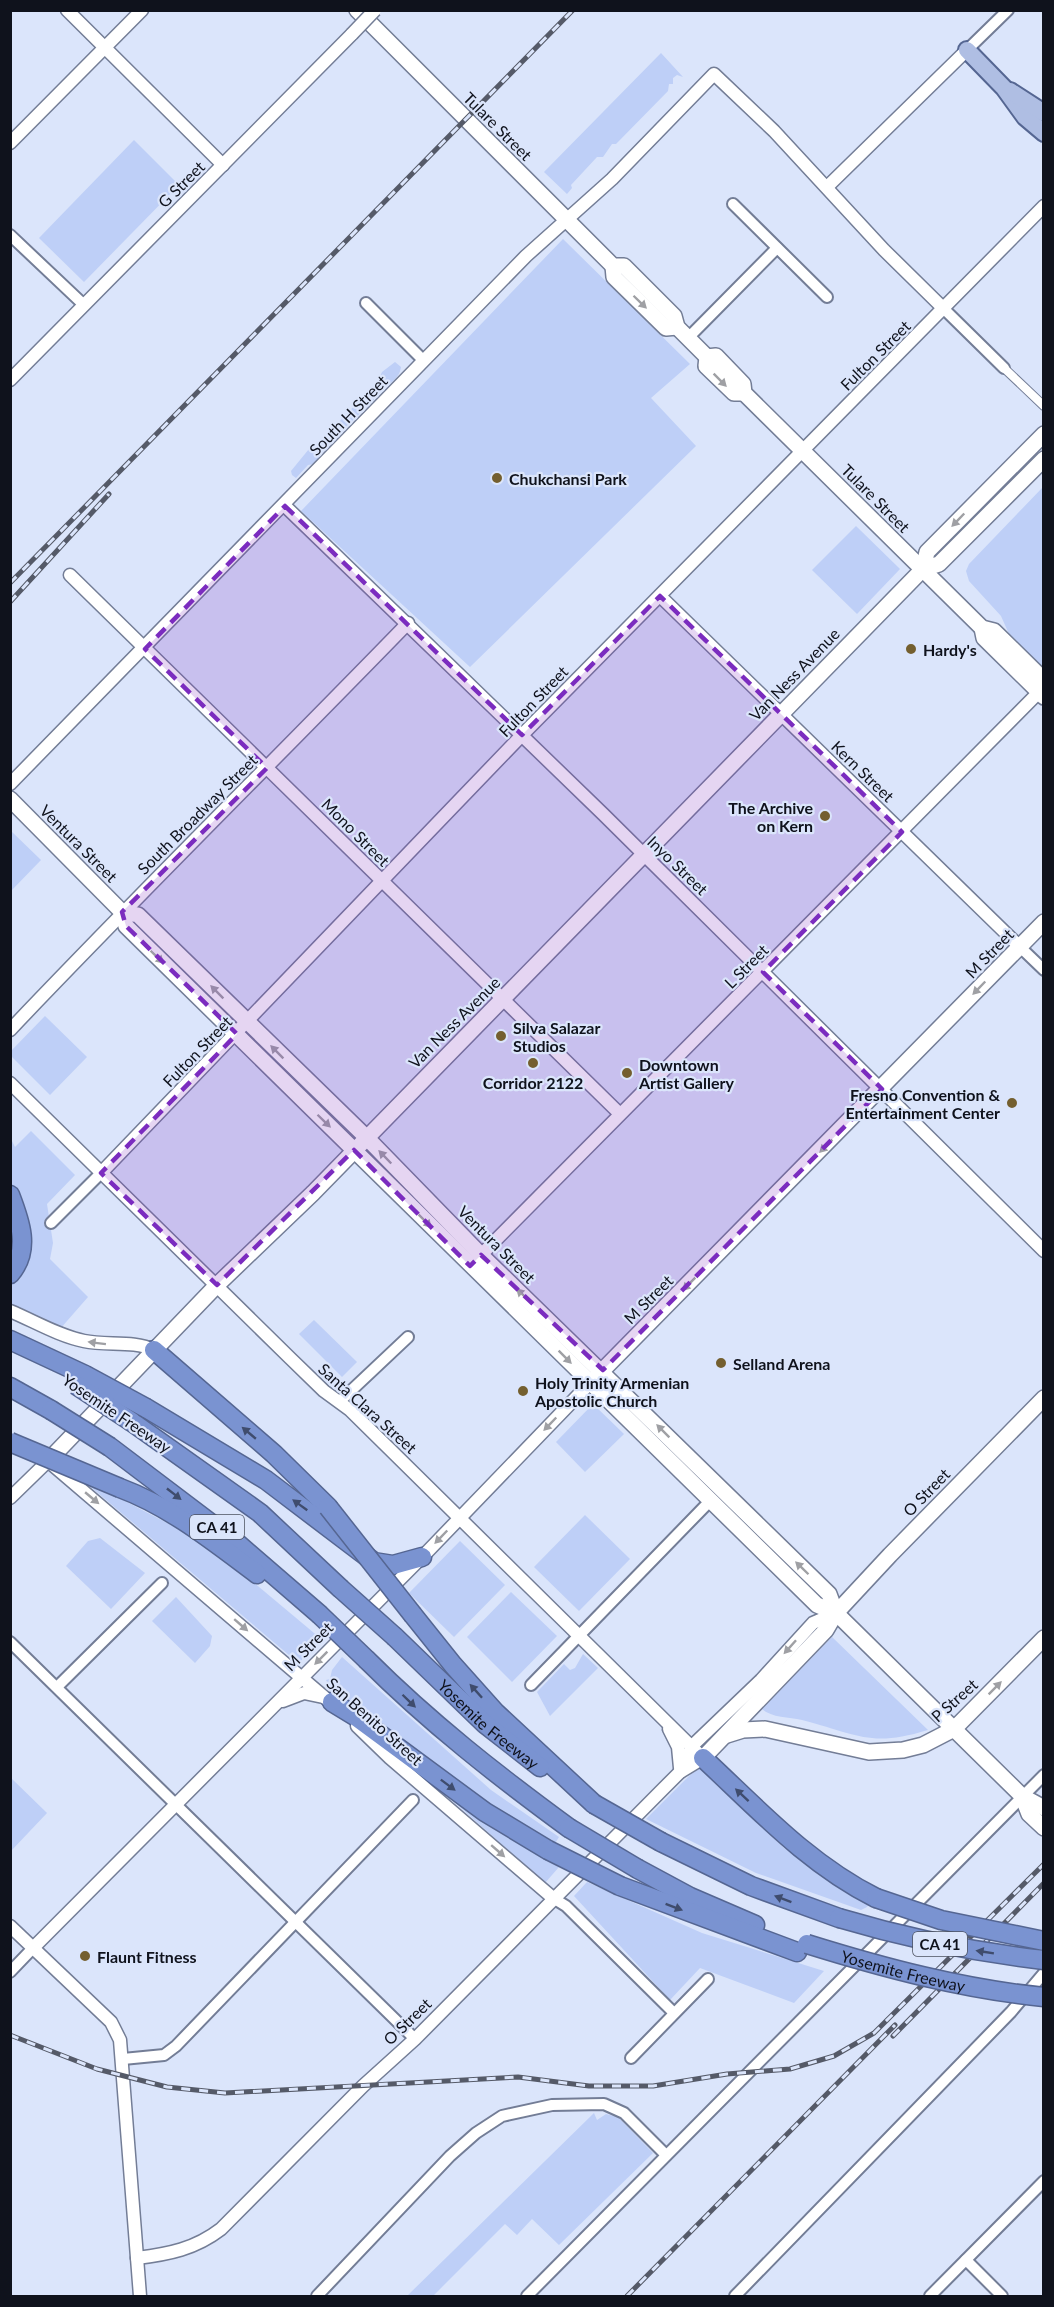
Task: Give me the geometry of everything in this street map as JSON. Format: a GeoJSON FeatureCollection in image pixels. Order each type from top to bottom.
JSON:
{"type":"FeatureCollection","features":[{"type":"Feature","properties":{"kind":"highway"},"geometry":{"type":"LineString","coordinates":[[10,1195],[21,1223],[23,1242],[19,1261],[10,1274]]}},
{"type":"Feature","properties":{"kind":"highway"},"geometry":{"type":"LineString","coordinates":[[10,1342],[80,1380],[146,1408],[266,1480],[374,1562],[393,1565],[422,1557]]}},
{"type":"Feature","properties":{"kind":"highway"},"geometry":{"type":"LineString","coordinates":[[154,1350],[287,1465],[328,1507],[453,1665],[495,1712],[594,1804]]}},
{"type":"Feature","properties":{"kind":"highway","name":"Yosemite Freeway"},"geometry":{"type":"LineString","coordinates":[[80,1380],[132,1422],[260,1513],[395,1637],[485,1724],[525,1757],[594,1804],[661,1842],[751,1886],[839,1918],[945,1945],[1044,1960]]}},
{"type":"Feature","properties":{"kind":"highway","name":"Yosemite Freeway"},"geometry":{"type":"LineString","coordinates":[[10,1387],[110,1448],[238,1544],[319,1614],[421,1712],[570,1828],[638,1869],[802,1948],[893,1979],[967,1986],[1044,1997]]}},
{"type":"Feature","properties":{"kind":"highway"},"geometry":{"type":"LineString","coordinates":[[10,1433],[48,1461]]}},
{"type":"Feature","properties":{"kind":"highway"},"geometry":{"type":"LineString","coordinates":[[10,1442],[156,1504],[199,1531],[268,1582],[319,1614]]}},
{"type":"Feature","properties":{"kind":"highway"},"geometry":{"type":"LineString","coordinates":[[332,1702],[355,1716],[485,1812],[548,1850],[620,1886],[802,1948]]}},
{"type":"Feature","properties":{"kind":"highway"},"geometry":{"type":"LineString","coordinates":[[698,1752],[814,1860],[876,1898],[941,1920],[1044,1941]]}},
{"type":"Feature","properties":{"kind":"main road","name":"Tulare Street"},"geometry":{"type":"LineString","coordinates":[[357,10],[614,266],[614,278],[666,328],[677,327],[707,357],[716,356],[743,384],[744,393],[802,451],[982,628],[994,631],[1042,689]]}},
{"type":"Feature","properties":{"kind":"main road"},"geometry":{"type":"LineString","coordinates":[[967,50],[1004,88],[1025,117],[1044,133]]}},
{"type":"Feature","properties":{"kind":"main road"},"geometry":{"type":"LineString","coordinates":[[1004,88],[1044,113]]}},
{"type":"Feature","properties":{"kind":"main road","name":"Van Ness Avenue"},"geometry":{"type":"LineString","coordinates":[[48,1461],[217,1285],[354,1150],[922,569],[927,552],[1044,434]]}},
{"type":"Feature","properties":{"kind":"main road","name":"Van Ness Avenue"},"geometry":{"type":"LineString","coordinates":[[922,569],[939,564],[1044,459]]}},
{"type":"Feature","properties":{"kind":"main road"},"geometry":{"type":"LineString","coordinates":[[976,526],[994,496],[1007,483],[1008,469]]}},
{"type":"Feature","properties":{"kind":"main road","name":"Ventura Street"},"geometry":{"type":"LineString","coordinates":[[10,799],[122,912],[126,926],[354,1150],[603,1370],[733,1502],[829,1594],[836,1613]]}},
{"type":"Feature","properties":{"kind":"main road","name":"Ventura Street"},"geometry":{"type":"LineString","coordinates":[[122,912],[138,915],[366,1137],[590,1383],[817,1605],[836,1613],[1022,1796],[1044,1808]]}},
{"type":"Feature","properties":{"kind":"main road","name":"M Street"},"geometry":{"type":"LineString","coordinates":[[590,1383],[1044,922]]}},
{"type":"Feature","properties":{"kind":"main road","name":"O Street"},"geometry":{"type":"LineString","coordinates":[[698,1752],[724,1736],[826,1630],[836,1613],[1044,1398]]}},
{"type":"Feature","properties":{"kind":"main road","name":"P Street"},"geometry":{"type":"LineString","coordinates":[[724,1736],[743,1730],[765,1729],[854,1750],[877,1752],[923,1745],[954,1729],[1044,1638]]}},
{"type":"Feature","properties":{"kind":"main road"},"geometry":{"type":"LineString","coordinates":[[750,1709],[757,1724],[765,1729]]}},
{"type":"Feature","properties":{"kind":"main road","name":"Ventura Street"},"geometry":{"type":"LineString","coordinates":[[1022,1796],[1029,1814],[1044,1828]]}},
{"type":"Feature","properties":{"kind":"street"},"geometry":{"type":"LineString","coordinates":[[67,10],[223,165]]}},
{"type":"Feature","properties":{"kind":"street"},"geometry":{"type":"LineString","coordinates":[[10,143],[142,10]]}},
{"type":"Feature","properties":{"kind":"street","name":"G Street"},"geometry":{"type":"LineString","coordinates":[[10,380],[375,10]]}},
{"type":"Feature","properties":{"kind":"street"},"geometry":{"type":"LineString","coordinates":[[1008,10],[828,187],[884,250],[1044,406]]}},
{"type":"Feature","properties":{"kind":"street","name":"South H Street"},"geometry":{"type":"LineString","coordinates":[[10,784],[285,506],[423,360],[566,219],[612,179],[714,74],[727,83],[828,187]]}},
{"type":"Feature","properties":{"kind":"street"},"geometry":{"type":"LineString","coordinates":[[733,204],[827,297]]}},
{"type":"Feature","properties":{"kind":"street","name":"Fulton Street"},"geometry":{"type":"LineString","coordinates":[[51,1223],[237,1034],[522,735],[1044,206]]}},
{"type":"Feature","properties":{"kind":"street"},"geometry":{"type":"LineString","coordinates":[[10,235],[84,305]]}},
{"type":"Feature","properties":{"kind":"street"},"geometry":{"type":"LineString","coordinates":[[688,338],[777,248]]}},
{"type":"Feature","properties":{"kind":"street"},"geometry":{"type":"LineString","coordinates":[[366,303],[423,360]]}},
{"type":"Feature","properties":{"kind":"street","name":"Inyo Street"},"geometry":{"type":"LineString","coordinates":[[285,506],[408,623],[1044,1251]]}},
{"type":"Feature","properties":{"kind":"street","name":"Mono Street"},"geometry":{"type":"LineString","coordinates":[[70,575],[619,1113]]}},
{"type":"Feature","properties":{"kind":"street","name":"Kern Street"},"geometry":{"type":"LineString","coordinates":[[660,596],[1044,970]]}},
{"type":"Feature","properties":{"kind":"street","name":"South Broadway Street"},"geometry":{"type":"LineString","coordinates":[[10,1030],[122,912],[408,623]]}},
{"type":"Feature","properties":{"kind":"street","name":"L Street"},"geometry":{"type":"LineString","coordinates":[[476,1260],[619,1113],[763,972],[1042,689]]}},
{"type":"Feature","properties":{"kind":"street","name":"Santa Clara Street"},"geometry":{"type":"LineString","coordinates":[[10,1083],[324,1391],[339,1402],[461,1517],[667,1725],[698,1752]]}},
{"type":"Feature","properties":{"kind":"street"},"geometry":{"type":"LineString","coordinates":[[10,1311],[74,1338],[104,1344],[142,1344],[154,1350]]}},
{"type":"Feature","properties":{"kind":"street"},"geometry":{"type":"LineString","coordinates":[[339,1402],[408,1337]]}},
{"type":"Feature","properties":{"kind":"street","name":"M Street"},"geometry":{"type":"LineString","coordinates":[[10,1972],[422,1557],[590,1383]]}},
{"type":"Feature","properties":{"kind":"street","name":"Van Ness Avenue"},"geometry":{"type":"LineString","coordinates":[[10,1498],[48,1461]]}},
{"type":"Feature","properties":{"kind":"street","name":"San Benito Street"},"geometry":{"type":"LineString","coordinates":[[48,1461],[332,1702],[390,1758],[553,1898],[566,1906],[674,2013]]}},
{"type":"Feature","properties":{"kind":"street"},"geometry":{"type":"LineString","coordinates":[[531,1684],[710,1501]]}},
{"type":"Feature","properties":{"kind":"street"},"geometry":{"type":"LineString","coordinates":[[57,1687],[162,1583]]}},
{"type":"Feature","properties":{"kind":"street","name":"O Street"},"geometry":{"type":"LineString","coordinates":[[137,2258],[188,2248],[205,2241],[221,2229],[363,2086],[415,2040],[680,1772],[813,1623],[836,1613]]}},
{"type":"Feature","properties":{"kind":"street"},"geometry":{"type":"LineString","coordinates":[[10,1642],[415,2040]]}},
{"type":"Feature","properties":{"kind":"street","name":"M Street"},"geometry":{"type":"LineString","coordinates":[[279,1701],[312,1693],[332,1702]]}},
{"type":"Feature","properties":{"kind":"street"},"geometry":{"type":"LineString","coordinates":[[667,1725],[678,1748],[680,1772]]}},
{"type":"Feature","properties":{"kind":"street"},"geometry":{"type":"LineString","coordinates":[[527,2296],[1044,1775]]}},
{"type":"Feature","properties":{"kind":"street"},"geometry":{"type":"LineString","coordinates":[[123,2059],[153,2057],[170,2052],[413,1800]]}},
{"type":"Feature","properties":{"kind":"street"},"geometry":{"type":"LineString","coordinates":[[10,1926],[111,2022],[120,2040],[140,2296]]}},
{"type":"Feature","properties":{"kind":"street"},"geometry":{"type":"LineString","coordinates":[[735,2296],[1011,2012],[1044,1972]]}},
{"type":"Feature","properties":{"kind":"street"},"geometry":{"type":"LineString","coordinates":[[631,2058],[708,1979]]}},
{"type":"Feature","properties":{"kind":"street"},"geometry":{"type":"LineString","coordinates":[[317,2296],[450,2156],[476,2133],[502,2116],[552,2105],[609,2105],[624,2113],[666,2155]]}},
{"type":"Feature","properties":{"kind":"street"},"geometry":{"type":"LineString","coordinates":[[930,2296],[1044,2181]]}},
{"type":"Feature","properties":{"kind":"street"},"geometry":{"type":"LineString","coordinates":[[966,2260],[1002,2296]]}},
{"type":"Feature","properties":{"kind":"highlighted area"},"geometry":{"type":"Polygon","coordinates":[[[285,506],[522,735],[660,596],[902,832],[763,972],[882,1089],[603,1370],[481,1255],[470,1266],[354,1150],[217,1285],[101,1173],[237,1034],[126,926],[122,912],[267,768],[145,649],[285,506]]]}},
{"type":"Feature","properties":{"kind":"shaded area"},"geometry":{"type":"Polygon","coordinates":[[[661,53],[683,77],[677,75],[673,78],[673,84],[669,84],[668,91],[616,144],[612,144],[603,157],[597,157],[571,185],[572,188],[567,194],[544,172],[661,53]]]}},
{"type":"Feature","properties":{"kind":"shaded area"},"geometry":{"type":"Polygon","coordinates":[[[134,140],[179,185],[84,282],[39,238],[134,140]]]}},
{"type":"Feature","properties":{"kind":"shaded area","name":"Chukchansi Park"},"geometry":{"type":"Polygon","coordinates":[[[563,239],[690,364],[651,398],[696,446],[470,667],[301,511],[563,239]]]}},
{"type":"Feature","properties":{"kind":"shaded area"},"geometry":{"type":"Polygon","coordinates":[[[395,362],[401,367],[397,377],[373,395],[374,400],[330,442],[314,464],[308,465],[296,478],[292,475],[291,471],[309,449],[317,445],[378,381],[382,372],[395,362]]]}},
{"type":"Feature","properties":{"kind":"shaded area"},"geometry":{"type":"Polygon","coordinates":[[[1043,487],[1043,668],[1009,634],[1001,616],[969,581],[966,571],[969,564],[1043,487]]]}},
{"type":"Feature","properties":{"kind":"shaded area"},"geometry":{"type":"Polygon","coordinates":[[[856,526],[900,569],[857,614],[812,570],[856,526]]]}},
{"type":"Feature","properties":{"kind":"shaded area"},"geometry":{"type":"Polygon","coordinates":[[[11,831],[41,860],[10,891],[11,831]]]}},
{"type":"Feature","properties":{"kind":"shaded area"},"geometry":{"type":"Polygon","coordinates":[[[45,1016],[87,1057],[50,1095],[11,1056],[11,1051],[45,1016]]]}},
{"type":"Feature","properties":{"kind":"shaded area"},"geometry":{"type":"Polygon","coordinates":[[[31,1131],[75,1175],[47,1204],[53,1243],[50,1259],[88,1297],[60,1329],[11,1304],[11,1279],[26,1221],[11,1182],[10,1137],[15,1147],[31,1131]]]}},
{"type":"Feature","properties":{"kind":"shaded area"},"geometry":{"type":"Polygon","coordinates":[[[314,1320],[357,1362],[342,1377],[299,1334],[314,1320]]]}},
{"type":"Feature","properties":{"kind":"shaded area"},"geometry":{"type":"Polygon","coordinates":[[[593,1404],[624,1434],[585,1472],[556,1442],[593,1404]]]}},
{"type":"Feature","properties":{"kind":"shaded area"},"geometry":{"type":"Polygon","coordinates":[[[79,1477],[192,1536],[241,1572],[320,1638],[300,1662],[296,1661],[79,1477]]]}},
{"type":"Feature","properties":{"kind":"shaded area"},"geometry":{"type":"Polygon","coordinates":[[[585,1515],[630,1559],[579,1611],[534,1567],[585,1515]]]}},
{"type":"Feature","properties":{"kind":"shaded area"},"geometry":{"type":"Polygon","coordinates":[[[100,1538],[145,1573],[111,1609],[66,1566],[88,1541],[100,1538]]]}},
{"type":"Feature","properties":{"kind":"shaded area"},"geometry":{"type":"Polygon","coordinates":[[[460,1541],[505,1585],[454,1637],[409,1593],[460,1541]]]}},
{"type":"Feature","properties":{"kind":"shaded area"},"geometry":{"type":"Polygon","coordinates":[[[511,1592],[557,1636],[512,1682],[467,1637],[511,1592]]]}},
{"type":"Feature","properties":{"kind":"shaded area"},"geometry":{"type":"Polygon","coordinates":[[[176,1597],[212,1636],[210,1646],[195,1663],[152,1621],[176,1597]]]}},
{"type":"Feature","properties":{"kind":"shaded area"},"geometry":{"type":"Polygon","coordinates":[[[832,1637],[928,1730],[892,1738],[864,1737],[802,1720],[776,1716],[762,1709],[832,1637]]]}},
{"type":"Feature","properties":{"kind":"shaded area"},"geometry":{"type":"Polygon","coordinates":[[[583,1654],[598,1668],[550,1716],[537,1692],[564,1664],[570,1670],[575,1668],[583,1654]]]}},
{"type":"Feature","properties":{"kind":"shaded area"},"geometry":{"type":"Polygon","coordinates":[[[342,1657],[491,1790],[559,1837],[554,1845],[461,1788],[333,1692],[326,1680],[330,1679],[332,1670],[342,1657]]]}},
{"type":"Feature","properties":{"kind":"shaded area"},"geometry":{"type":"Polygon","coordinates":[[[699,1766],[784,1848],[870,1902],[867,1907],[861,1910],[756,1873],[646,1819],[699,1766]]]}},
{"type":"Feature","properties":{"kind":"shaded area"},"geometry":{"type":"Polygon","coordinates":[[[425,1776],[476,1815],[559,1867],[545,1883],[425,1776]]]}},
{"type":"Feature","properties":{"kind":"shaded area"},"geometry":{"type":"Polygon","coordinates":[[[10,1777],[47,1813],[11,1851],[10,1851],[10,1777]]]}},
{"type":"Feature","properties":{"kind":"shaded area"},"geometry":{"type":"Polygon","coordinates":[[[587,1882],[702,1933],[824,1971],[794,2003],[700,1968],[670,2000],[574,1896],[587,1882]]]}},
{"type":"Feature","properties":{"kind":"shaded area"},"geometry":{"type":"Polygon","coordinates":[[[594,2113],[597,2120],[606,2114],[618,2117],[653,2153],[559,2245],[532,2219],[517,2235],[505,2224],[433,2296],[407,2296],[594,2113]]]}},
{"type":"Feature","properties":{"kind":"railway"},"geometry":{"type":"LineString","coordinates":[[10,583],[573,10]]}},
{"type":"Feature","properties":{"kind":"railway"},"geometry":{"type":"LineString","coordinates":[[10,602],[109,494]]}},
{"type":"Feature","properties":{"kind":"railway"},"geometry":{"type":"LineString","coordinates":[[10,2035],[97,2069],[167,2087],[225,2093],[518,2077],[589,2086],[653,2086],[727,2074],[790,2069],[834,2056],[874,2033],[1044,1864]]}},
{"type":"Feature","properties":{"kind":"railway"},"geometry":{"type":"LineString","coordinates":[[893,2036],[1044,1883]]}},
{"type":"Feature","properties":{"kind":"railway"},"geometry":{"type":"LineString","coordinates":[[627,2296],[895,2025]]}},
{"type":"Feature","properties":{"kind":"place","name":"Chukchansi Park"},"geometry":{"type":"Point","coordinates":[497,478]}},
{"type":"Feature","properties":{"kind":"place","name":"Hardy's"},"geometry":{"type":"Point","coordinates":[911,649]}},
{"type":"Feature","properties":{"kind":"place","name":"The Archive on Kern"},"geometry":{"type":"Point","coordinates":[825,816]}},
{"type":"Feature","properties":{"kind":"place","name":"Silva Salazar Studios"},"geometry":{"type":"Point","coordinates":[501,1036]}},
{"type":"Feature","properties":{"kind":"place","name":"Corridor 2122"},"geometry":{"type":"Point","coordinates":[533,1063]}},
{"type":"Feature","properties":{"kind":"place","name":"Downtown Artist Gallery"},"geometry":{"type":"Point","coordinates":[627,1073]}},
{"type":"Feature","properties":{"kind":"place","name":"Fresno Convention & Entertainment Center"},"geometry":{"type":"Point","coordinates":[1012,1103]}},
{"type":"Feature","properties":{"kind":"place","name":"Selland Arena"},"geometry":{"type":"Point","coordinates":[721,1363]}},
{"type":"Feature","properties":{"kind":"place","name":"Holy Trinity Armenian Apostolic Church"},"geometry":{"type":"Point","coordinates":[523,1391]}},
{"type":"Feature","properties":{"kind":"place","name":"Flaunt Fitness"},"geometry":{"type":"Point","coordinates":[85,1956]}}]}
